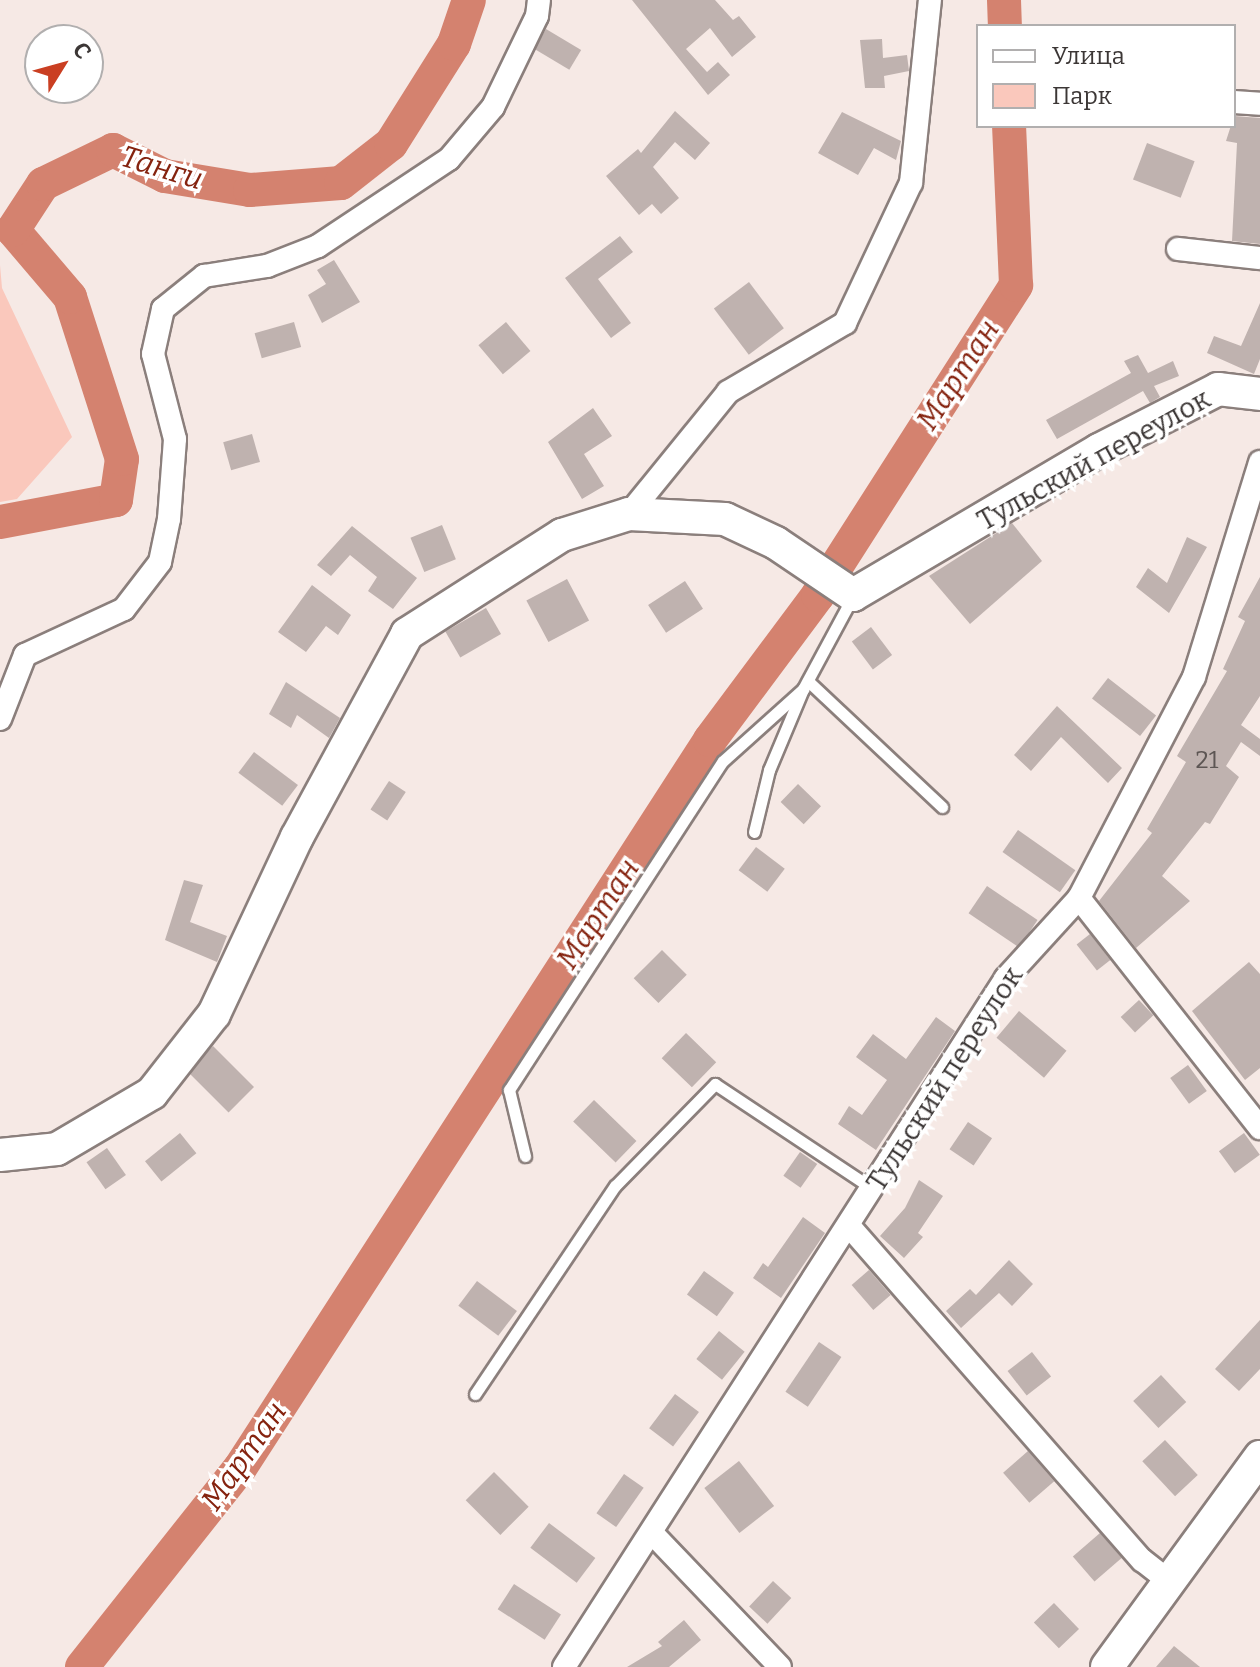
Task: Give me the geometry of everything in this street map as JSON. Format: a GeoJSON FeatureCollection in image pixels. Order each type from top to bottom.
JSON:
{"type":"FeatureCollection","features":[{"type":"Feature","properties":{"kind":"street"},"geometry":{"type":"LineString","coordinates":[[0,719],[25,655],[124,609],[160,562],[169,519],[175,439],[153,354],[163,309],[204,276],[267,266],[318,246],[449,159],[493,107],[537,16],[539,0]]}},
{"type":"Feature","properties":{"kind":"street"},"geometry":{"type":"LineString","coordinates":[[629,514],[728,392],[845,323],[911,183],[930,0]]}},
{"type":"Feature","properties":{"kind":"street"},"geometry":{"type":"LineString","coordinates":[[1236,102],[1260,104]]}},
{"type":"Feature","properties":{"kind":"street"},"geometry":{"type":"LineString","coordinates":[[1178,249],[1260,258]]}},
{"type":"Feature","properties":{"kind":"street","name":"Тульский переулок"},"geometry":{"type":"LineString","coordinates":[[853,595],[1099,450],[1218,389],[1260,394]]}},
{"type":"Feature","properties":{"kind":"street","name":"Тульский переулок"},"geometry":{"type":"LineString","coordinates":[[564,1667],[850,1227],[1006,978],[1079,898],[1194,677],[1260,462]]}},
{"type":"Feature","properties":{"kind":"street"},"geometry":{"type":"LineString","coordinates":[[0,1155],[57,1149],[152,1093],[205,1026],[297,837],[407,634],[562,535],[629,514],[725,519],[776,543],[853,595]]}},
{"type":"Feature","properties":{"kind":"street"},"geometry":{"type":"LineString","coordinates":[[1079,898],[1260,1128]]}},
{"type":"Feature","properties":{"kind":"street"},"geometry":{"type":"LineString","coordinates":[[850,1227],[1142,1560],[1166,1579]]}},
{"type":"Feature","properties":{"kind":"street"},"geometry":{"type":"LineString","coordinates":[[1107,1667],[1166,1579],[1260,1457]]}},
{"type":"Feature","properties":{"kind":"street"},"geometry":{"type":"LineString","coordinates":[[652,1533],[780,1667]]}},
{"type":"Feature","properties":{"kind":"lane"},"geometry":{"type":"LineString","coordinates":[[754,832],[769,770],[806,685],[853,595]]}},
{"type":"Feature","properties":{"kind":"lane"},"geometry":{"type":"LineString","coordinates":[[806,685],[942,807]]}},
{"type":"Feature","properties":{"kind":"lane"},"geometry":{"type":"LineString","coordinates":[[525,1156],[509,1090],[723,761],[806,685]]}},
{"type":"Feature","properties":{"kind":"lane"},"geometry":{"type":"LineString","coordinates":[[475,1394],[615,1186],[715,1084],[873,1190]]}},
{"type":"Feature","properties":{"kind":"green space"},"geometry":{"type":"Polygon","coordinates":[[[0,265],[2,288],[72,437],[17,499],[0,502],[0,265]]]}},
{"type":"Feature","properties":{"kind":"building"},"geometry":{"type":"Polygon","coordinates":[[[632,0],[715,0],[733,20],[739,16],[756,37],[732,57],[710,28],[686,49],[707,72],[718,62],[730,75],[708,95],[632,0]]]}},
{"type":"Feature","properties":{"kind":"building"},"geometry":{"type":"Polygon","coordinates":[[[546,29],[581,50],[569,70],[534,49],[546,29]]]}},
{"type":"Feature","properties":{"kind":"building"},"geometry":{"type":"Polygon","coordinates":[[[882,39],[883,58],[907,55],[909,71],[884,76],[885,88],[865,88],[860,40],[882,39]]]}},
{"type":"Feature","properties":{"kind":"building"},"geometry":{"type":"Polygon","coordinates":[[[675,111],[710,143],[695,160],[675,142],[653,167],[679,198],[661,214],[652,204],[639,215],[606,176],[638,149],[641,153],[675,111]]]}},
{"type":"Feature","properties":{"kind":"building"},"geometry":{"type":"Polygon","coordinates":[[[842,112],[901,141],[896,160],[874,148],[858,175],[818,153],[842,112]]]}},
{"type":"Feature","properties":{"kind":"building"},"geometry":{"type":"Polygon","coordinates":[[[1236,116],[1260,118],[1260,244],[1232,241],[1237,143],[1226,141],[1230,128],[1236,128],[1236,116]]]}},
{"type":"Feature","properties":{"kind":"building"},"geometry":{"type":"Polygon","coordinates":[[[1147,143],[1195,161],[1181,198],[1133,179],[1147,143]]]}},
{"type":"Feature","properties":{"kind":"building"},"geometry":{"type":"Polygon","coordinates":[[[620,236],[633,252],[598,279],[631,323],[611,338],[565,278],[620,236]]]}},
{"type":"Feature","properties":{"kind":"building"},"geometry":{"type":"Polygon","coordinates":[[[334,260],[360,302],[322,323],[308,295],[326,284],[317,270],[334,260]]]}},
{"type":"Feature","properties":{"kind":"building"},"geometry":{"type":"Polygon","coordinates":[[[749,282],[784,328],[749,355],[714,308],[749,282]]]}},
{"type":"Feature","properties":{"kind":"building"},"geometry":{"type":"Polygon","coordinates":[[[1260,303],[1260,359],[1254,374],[1207,353],[1214,336],[1241,346],[1260,303]]]}},
{"type":"Feature","properties":{"kind":"building"},"geometry":{"type":"Polygon","coordinates":[[[294,322],[301,347],[262,358],[255,333],[294,322]]]}},
{"type":"Feature","properties":{"kind":"building"},"geometry":{"type":"Polygon","coordinates":[[[506,322],[530,351],[503,374],[478,345],[506,322]]]}},
{"type":"Feature","properties":{"kind":"building"},"geometry":{"type":"Polygon","coordinates":[[[1138,355],[1148,373],[1173,361],[1179,376],[1154,386],[1160,397],[1150,403],[1143,391],[1057,439],[1046,420],[1131,373],[1124,361],[1138,355]]]}},
{"type":"Feature","properties":{"kind":"building"},"geometry":{"type":"Polygon","coordinates":[[[593,408],[612,436],[584,454],[604,486],[582,499],[548,442],[593,408]]]}},
{"type":"Feature","properties":{"kind":"building"},"geometry":{"type":"Polygon","coordinates":[[[252,434],[260,462],[231,470],[223,442],[252,434]]]}},
{"type":"Feature","properties":{"kind":"building"},"geometry":{"type":"Polygon","coordinates":[[[1012,523],[1042,561],[970,624],[929,576],[1012,523]]]}},
{"type":"Feature","properties":{"kind":"building"},"geometry":{"type":"Polygon","coordinates":[[[442,525],[456,559],[424,572],[410,538],[442,525]]]}},
{"type":"Feature","properties":{"kind":"building"},"geometry":{"type":"Polygon","coordinates":[[[352,526],[417,578],[393,609],[368,591],[377,577],[350,555],[331,576],[317,565],[352,526]]]}},
{"type":"Feature","properties":{"kind":"building"},"geometry":{"type":"Polygon","coordinates":[[[1187,537],[1207,547],[1169,613],[1136,587],[1148,568],[1167,583],[1187,537]]]}},
{"type":"Feature","properties":{"kind":"building"},"geometry":{"type":"Polygon","coordinates":[[[1260,577],[1260,696],[1241,725],[1260,739],[1260,756],[1241,742],[1226,766],[1239,777],[1210,824],[1205,822],[1162,876],[1190,901],[1136,948],[1099,901],[1152,833],[1147,829],[1186,762],[1177,756],[1227,671],[1223,669],[1245,621],[1238,617],[1260,577]]]}},
{"type":"Feature","properties":{"kind":"building"},"geometry":{"type":"Polygon","coordinates":[[[567,579],[589,620],[548,642],[526,601],[567,579]]]}},
{"type":"Feature","properties":{"kind":"building"},"geometry":{"type":"Polygon","coordinates":[[[685,581],[703,609],[666,633],[648,605],[685,581]]]}},
{"type":"Feature","properties":{"kind":"building"},"geometry":{"type":"Polygon","coordinates":[[[312,585],[351,615],[338,635],[326,626],[306,652],[278,632],[312,585]]]}},
{"type":"Feature","properties":{"kind":"building"},"geometry":{"type":"Polygon","coordinates":[[[486,608],[501,634],[460,657],[445,632],[486,608]]]}},
{"type":"Feature","properties":{"kind":"building"},"geometry":{"type":"Polygon","coordinates":[[[871,627],[892,655],[873,669],[852,641],[871,627]]]}},
{"type":"Feature","properties":{"kind":"building"},"geometry":{"type":"Polygon","coordinates":[[[1108,678],[1156,716],[1140,736],[1092,698],[1108,678]]]}},
{"type":"Feature","properties":{"kind":"building"},"geometry":{"type":"Polygon","coordinates":[[[286,682],[340,718],[329,738],[297,715],[291,728],[269,714],[286,682]]]}},
{"type":"Feature","properties":{"kind":"building"},"geometry":{"type":"Polygon","coordinates":[[[1057,706],[1122,768],[1108,783],[1061,737],[1031,771],[1014,755],[1057,706]]]}},
{"type":"Feature","properties":{"kind":"building"},"geometry":{"type":"Polygon","coordinates":[[[254,752],[298,785],[282,806],[238,773],[254,752]]]}},
{"type":"Feature","properties":{"kind":"building"},"geometry":{"type":"Polygon","coordinates":[[[389,781],[406,792],[387,820],[370,810],[389,781]]]}},
{"type":"Feature","properties":{"kind":"building"},"geometry":{"type":"Polygon","coordinates":[[[798,784],[821,806],[804,824],[781,802],[798,784]]]}},
{"type":"Feature","properties":{"kind":"building"},"geometry":{"type":"Polygon","coordinates":[[[1018,830],[1075,870],[1060,892],[1003,852],[1018,830]]]}},
{"type":"Feature","properties":{"kind":"building"},"geometry":{"type":"Polygon","coordinates":[[[756,847],[785,869],[767,892],[739,870],[756,847]]]}},
{"type":"Feature","properties":{"kind":"building"},"geometry":{"type":"Polygon","coordinates":[[[184,880],[203,885],[190,922],[227,936],[217,962],[165,940],[184,880]]]}},
{"type":"Feature","properties":{"kind":"building"},"geometry":{"type":"Polygon","coordinates":[[[987,886],[1038,920],[1019,947],[969,913],[987,886]]]}},
{"type":"Feature","properties":{"kind":"building"},"geometry":{"type":"Polygon","coordinates":[[[1090,934],[1110,960],[1097,970],[1077,944],[1090,934]]]}},
{"type":"Feature","properties":{"kind":"building"},"geometry":{"type":"Polygon","coordinates":[[[662,950],[687,975],[658,1003],[634,978],[662,950]]]}},
{"type":"Feature","properties":{"kind":"building"},"geometry":{"type":"Polygon","coordinates":[[[1249,962],[1260,974],[1260,1068],[1245,1080],[1192,1011],[1249,962]]]}},
{"type":"Feature","properties":{"kind":"building"},"geometry":{"type":"Polygon","coordinates":[[[1139,1000],[1153,1015],[1135,1032],[1121,1017],[1139,1000]]]}},
{"type":"Feature","properties":{"kind":"building"},"geometry":{"type":"Polygon","coordinates":[[[1019,1011],[1066,1051],[1044,1078],[997,1038],[1019,1011]]]}},
{"type":"Feature","properties":{"kind":"building"},"geometry":{"type":"Polygon","coordinates":[[[936,1017],[955,1031],[876,1150],[838,1124],[849,1106],[862,1115],[887,1080],[856,1057],[873,1034],[906,1059],[936,1017]]]}},
{"type":"Feature","properties":{"kind":"building"},"geometry":{"type":"Polygon","coordinates":[[[686,1033],[716,1062],[692,1087],[662,1058],[686,1033]]]}},
{"type":"Feature","properties":{"kind":"building"},"geometry":{"type":"Polygon","coordinates":[[[213,1046],[254,1087],[229,1112],[188,1071],[213,1046]]]}},
{"type":"Feature","properties":{"kind":"building"},"geometry":{"type":"Polygon","coordinates":[[[1188,1065],[1207,1091],[1189,1104],[1170,1078],[1188,1065]]]}},
{"type":"Feature","properties":{"kind":"building"},"geometry":{"type":"Polygon","coordinates":[[[594,1100],[636,1141],[616,1163],[573,1122],[594,1100]]]}},
{"type":"Feature","properties":{"kind":"building"},"geometry":{"type":"Polygon","coordinates":[[[968,1122],[992,1138],[974,1166],[950,1149],[968,1122]]]}},
{"type":"Feature","properties":{"kind":"building"},"geometry":{"type":"Polygon","coordinates":[[[180,1133],[196,1153],[161,1182],[145,1161],[180,1133]]]}},
{"type":"Feature","properties":{"kind":"building"},"geometry":{"type":"Polygon","coordinates":[[[1244,1133],[1260,1155],[1235,1173],[1219,1151],[1244,1133]]]}},
{"type":"Feature","properties":{"kind":"building"},"geometry":{"type":"Polygon","coordinates":[[[107,1148],[126,1175],[105,1189],[87,1162],[107,1148]]]}},
{"type":"Feature","properties":{"kind":"building"},"geometry":{"type":"Polygon","coordinates":[[[800,1152],[817,1164],[801,1188],[783,1176],[800,1152]]]}},
{"type":"Feature","properties":{"kind":"building"},"geometry":{"type":"Polygon","coordinates":[[[919,1180],[943,1196],[918,1233],[923,1237],[904,1258],[880,1236],[905,1208],[919,1180]]]}},
{"type":"Feature","properties":{"kind":"building"},"geometry":{"type":"Polygon","coordinates":[[[803,1217],[825,1233],[781,1298],[753,1278],[763,1263],[768,1267],[803,1217]]]}},
{"type":"Feature","properties":{"kind":"building"},"geometry":{"type":"Polygon","coordinates":[[[1009,1260],[1033,1284],[1012,1306],[999,1293],[961,1328],[946,1311],[970,1289],[976,1295],[1009,1260]]]}},
{"type":"Feature","properties":{"kind":"building"},"geometry":{"type":"Polygon","coordinates":[[[869,1270],[891,1295],[873,1310],[852,1285],[869,1270]]]}},
{"type":"Feature","properties":{"kind":"building"},"geometry":{"type":"Polygon","coordinates":[[[704,1271],[734,1293],[717,1316],[687,1294],[704,1271]]]}},
{"type":"Feature","properties":{"kind":"building"},"geometry":{"type":"Polygon","coordinates":[[[477,1281],[517,1311],[498,1336],[458,1306],[477,1281]]]}},
{"type":"Feature","properties":{"kind":"building"},"geometry":{"type":"Polygon","coordinates":[[[1260,1320],[1260,1369],[1239,1391],[1215,1369],[1260,1320]]]}},
{"type":"Feature","properties":{"kind":"building"},"geometry":{"type":"Polygon","coordinates":[[[719,1331],[745,1352],[722,1380],[696,1359],[719,1331]]]}},
{"type":"Feature","properties":{"kind":"building"},"geometry":{"type":"Polygon","coordinates":[[[819,1342],[841,1357],[808,1407],[785,1392],[819,1342]]]}},
{"type":"Feature","properties":{"kind":"building"},"geometry":{"type":"Polygon","coordinates":[[[1032,1352],[1051,1376],[1027,1396],[1008,1371],[1032,1352]]]}},
{"type":"Feature","properties":{"kind":"building"},"geometry":{"type":"Polygon","coordinates":[[[1161,1375],[1186,1402],[1158,1428],[1133,1401],[1161,1375]]]}},
{"type":"Feature","properties":{"kind":"building"},"geometry":{"type":"Polygon","coordinates":[[[675,1394],[699,1412],[673,1446],[649,1428],[675,1394]]]}},
{"type":"Feature","properties":{"kind":"building"},"geometry":{"type":"Polygon","coordinates":[[[1165,1440],[1198,1475],[1175,1496],[1142,1461],[1165,1440]]]}},
{"type":"Feature","properties":{"kind":"building"},"geometry":{"type":"Polygon","coordinates":[[[1028,1451],[1054,1481],[1029,1503],[1003,1473],[1028,1451]]]}},
{"type":"Feature","properties":{"kind":"building"},"geometry":{"type":"Polygon","coordinates":[[[739,1461],[774,1506],[739,1533],[704,1488],[739,1461]]]}},
{"type":"Feature","properties":{"kind":"building"},"geometry":{"type":"Polygon","coordinates":[[[494,1472],[529,1507],[500,1535],[466,1500],[494,1472]]]}},
{"type":"Feature","properties":{"kind":"building"},"geometry":{"type":"Polygon","coordinates":[[[624,1474],[644,1488],[616,1527],[596,1513],[624,1474]]]}},
{"type":"Feature","properties":{"kind":"building"},"geometry":{"type":"Polygon","coordinates":[[[549,1523],[595,1558],[577,1583],[530,1548],[549,1523]]]}},
{"type":"Feature","properties":{"kind":"building"},"geometry":{"type":"Polygon","coordinates":[[[1100,1533],[1122,1558],[1094,1582],[1073,1557],[1100,1533]]]}},
{"type":"Feature","properties":{"kind":"building"},"geometry":{"type":"Polygon","coordinates":[[[773,1581],[791,1598],[767,1624],[749,1607],[773,1581]]]}},
{"type":"Feature","properties":{"kind":"building"},"geometry":{"type":"Polygon","coordinates":[[[514,1584],[561,1614],[545,1640],[498,1609],[514,1584]]]}},
{"type":"Feature","properties":{"kind":"building"},"geometry":{"type":"Polygon","coordinates":[[[1054,1603],[1079,1629],[1059,1648],[1034,1622],[1054,1603]]]}},
{"type":"Feature","properties":{"kind":"building"},"geometry":{"type":"Polygon","coordinates":[[[684,1620],[701,1640],[669,1667],[627,1667],[662,1646],[658,1642],[684,1620]]]}},
{"type":"Feature","properties":{"kind":"building"},"geometry":{"type":"Polygon","coordinates":[[[1174,1646],[1200,1667],[1156,1667],[1174,1646]]]}},
{"type":"Feature","properties":{"kind":"waterway","name":"Танги"},"geometry":{"type":"LineString","coordinates":[[0,522],[116,500],[122,459],[70,297],[13,230],[43,184],[113,150],[165,176],[250,190],[341,183],[391,144],[454,44],[469,0]]}},
{"type":"Feature","properties":{"kind":"waterway","name":"Мартан"},"geometry":{"type":"LineString","coordinates":[[1004,0],[1005,24]]}},
{"type":"Feature","properties":{"kind":"waterway","name":"Мартан"},"geometry":{"type":"LineString","coordinates":[[82,1667],[240,1468],[710,740],[818,595],[1016,285],[1009,128]]}}]}
